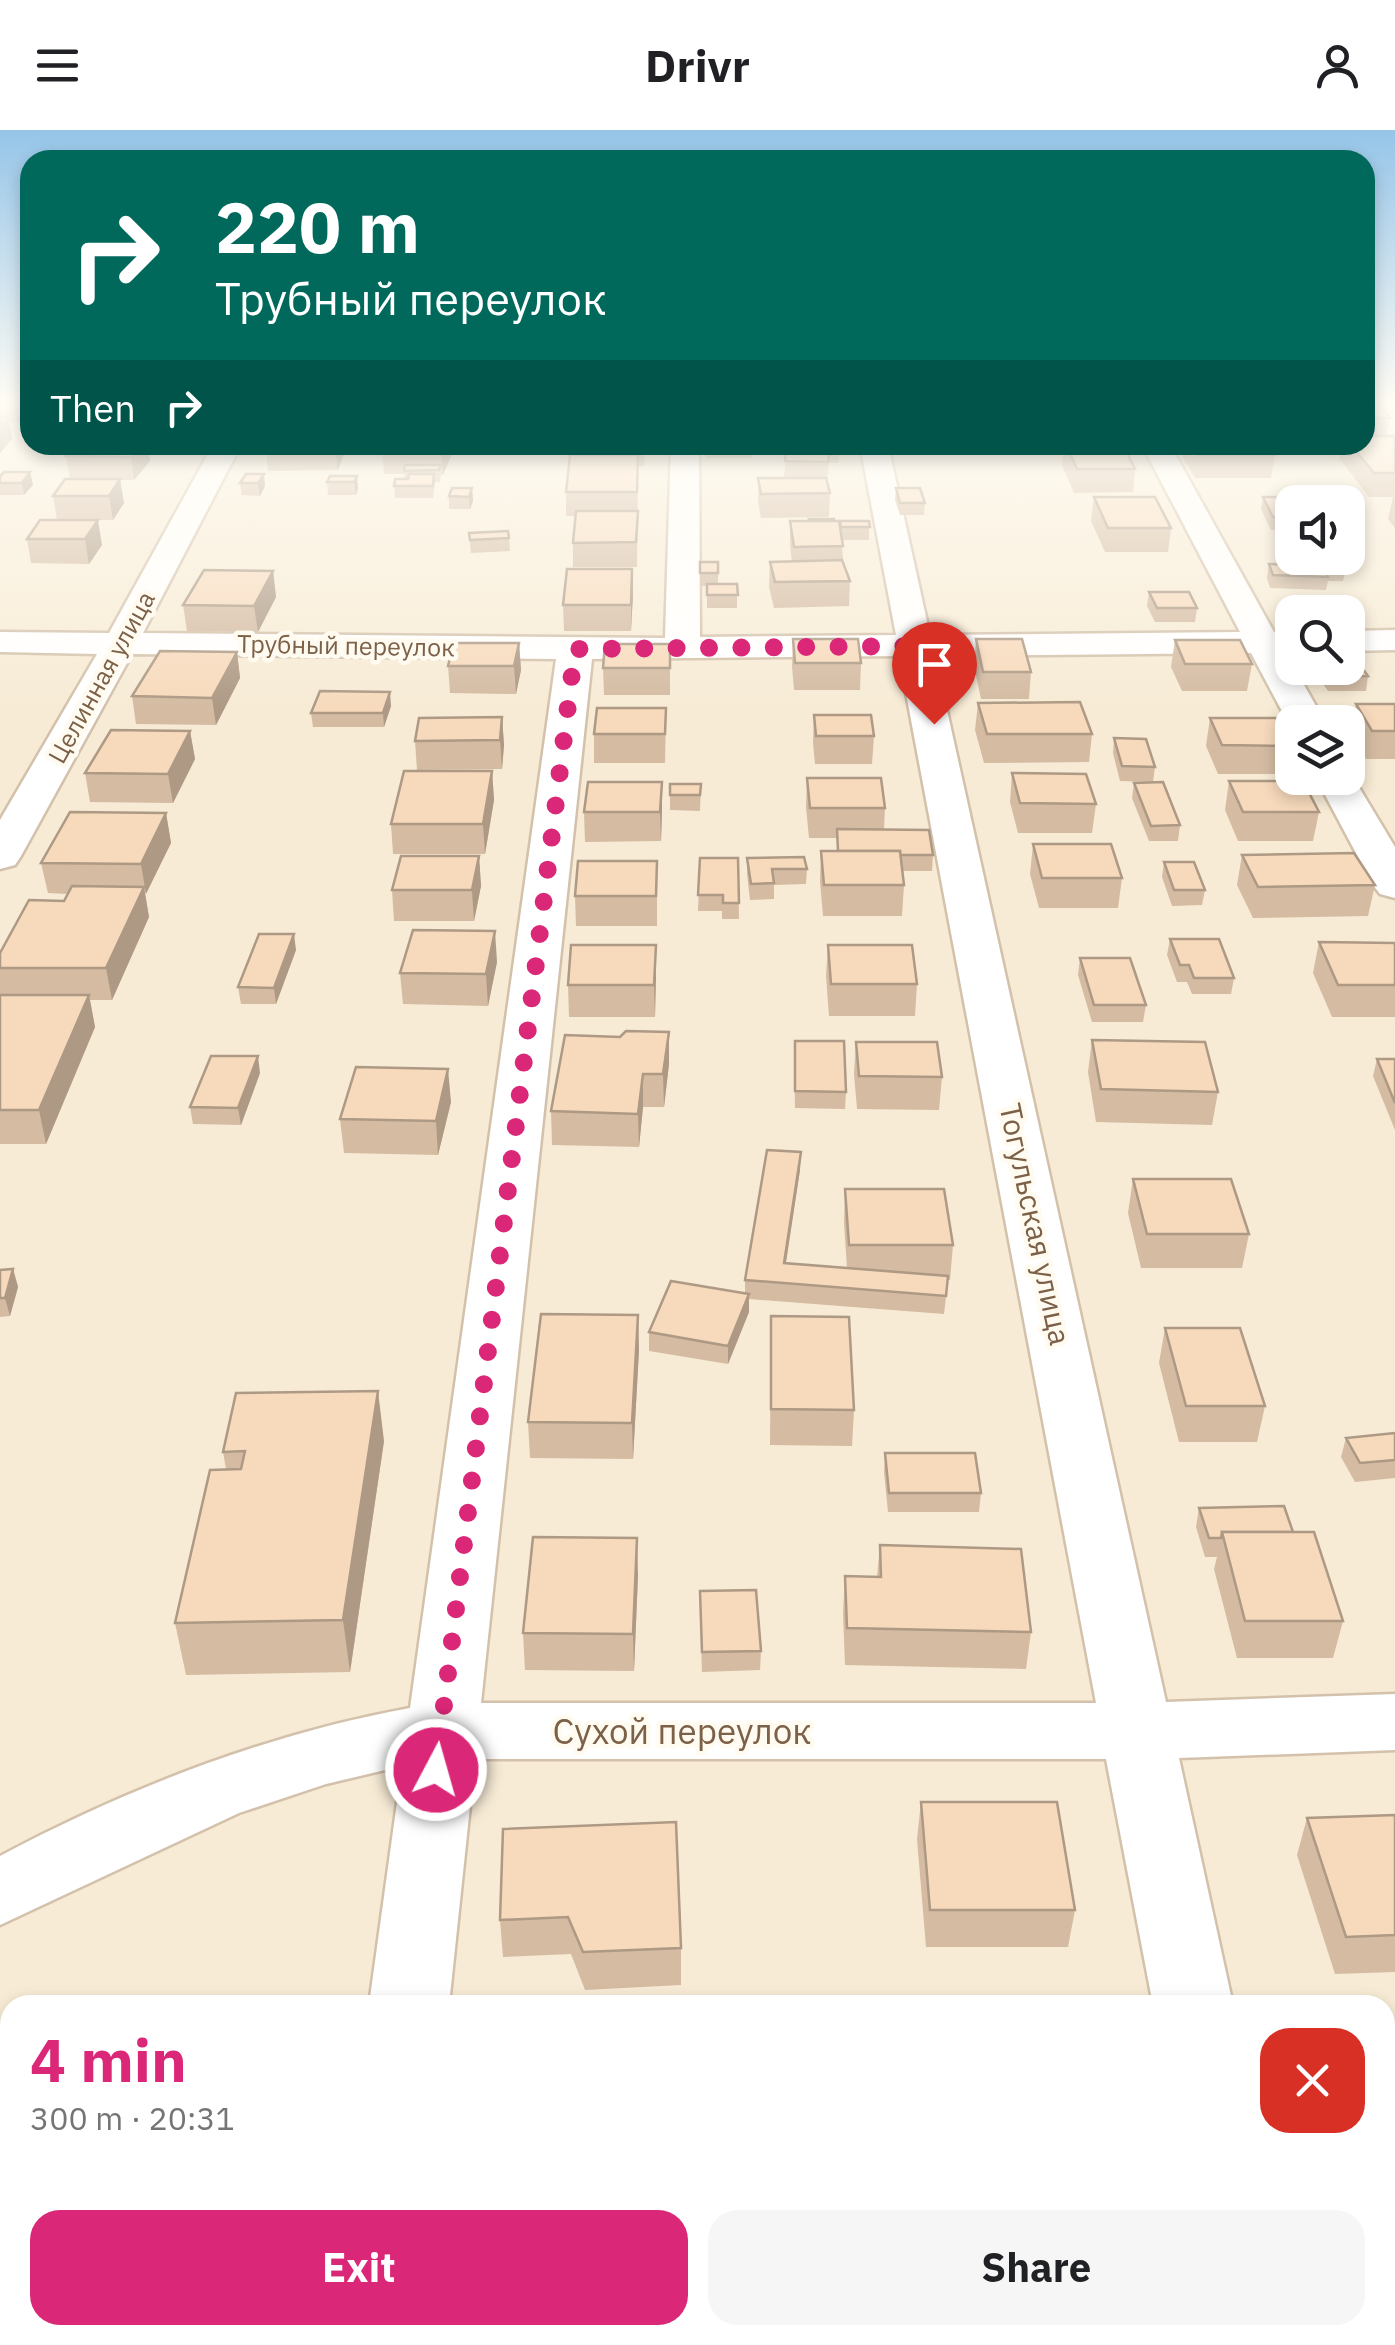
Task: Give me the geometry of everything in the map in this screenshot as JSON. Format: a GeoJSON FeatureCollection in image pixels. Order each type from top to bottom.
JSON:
{"type":"FeatureCollection","features":[{"type":"Feature","properties":{"kind":"street","name":"Целинная улица"},"geometry":{"type":"LineString","coordinates":[[0,856],[196,503]]}},
{"type":"Feature","properties":{"kind":"street"},"geometry":{"type":"LineString","coordinates":[[682,648],[684,503]]}},
{"type":"Feature","properties":{"kind":"street","name":"Тогульская улица"},"geometry":{"type":"LineString","coordinates":[[887,503],[1191,1995]]}},
{"type":"Feature","properties":{"kind":"street"},"geometry":{"type":"LineString","coordinates":[[1192,503],[1275,639]]}},
{"type":"Feature","properties":{"kind":"street","name":"Трубный переулок"},"geometry":{"type":"LineString","coordinates":[[0,642],[122,640],[575,649],[1275,642]]}},
{"type":"Feature","properties":{"kind":"street"},"geometry":{"type":"LineString","coordinates":[[1365,641],[1395,640]]}},
{"type":"Feature","properties":{"kind":"street"},"geometry":{"type":"LineString","coordinates":[[410,1995],[575,649]]}},
{"type":"Feature","properties":{"kind":"street"},"geometry":{"type":"LineString","coordinates":[[1345,795],[1395,885]]}},
{"type":"Feature","properties":{"kind":"street","name":"Сухой переулок"},"geometry":{"type":"LineString","coordinates":[[0,1894],[49,1866],[258,1778],[376,1741],[440,1731],[1140,1731],[1395,1722]]}},
{"type":"Feature","properties":{"kind":"shaded area"},"geometry":{"type":"Polygon","coordinates":[[[0,503],[1275,503],[1275,575],[1365,575],[1365,503],[1395,503],[1395,1995],[0,1995],[0,503]]]}},
{"type":"Feature","properties":{"kind":"building"},"geometry":{"type":"Polygon","coordinates":[[[1097,503],[1158,503],[1171,528],[1108,528],[1097,503]]]}},
{"type":"Feature","properties":{"kind":"building"},"geometry":{"type":"Polygon","coordinates":[[[1266,503],[1275,503],[1273,517],[1266,503]]]}},
{"type":"Feature","properties":{"kind":"building"},"geometry":{"type":"Polygon","coordinates":[[[576,511],[638,511],[636,542],[573,543],[576,511]]]}},
{"type":"Feature","properties":{"kind":"building"},"geometry":{"type":"Polygon","coordinates":[[[40,520],[98,520],[85,539],[27,539],[40,520]]]}},
{"type":"Feature","properties":{"kind":"building"},"geometry":{"type":"Polygon","coordinates":[[[790,521],[839,521],[843,546],[794,547],[790,521]]]}},
{"type":"Feature","properties":{"kind":"building"},"geometry":{"type":"Polygon","coordinates":[[[840,521],[869,521],[870,527],[841,527],[840,521]]]}},
{"type":"Feature","properties":{"kind":"building"},"geometry":{"type":"Polygon","coordinates":[[[508,531],[509,538],[470,540],[469,533],[508,531]]]}},
{"type":"Feature","properties":{"kind":"building"},"geometry":{"type":"Polygon","coordinates":[[[842,560],[850,581],[775,582],[770,562],[842,560]]]}},
{"type":"Feature","properties":{"kind":"building"},"geometry":{"type":"Polygon","coordinates":[[[700,562],[718,562],[718,573],[700,573],[700,562]]]}},
{"type":"Feature","properties":{"kind":"building"},"geometry":{"type":"Polygon","coordinates":[[[1269,564],[1275,564],[1275,575],[1328,577],[1273,575],[1269,564]]]}},
{"type":"Feature","properties":{"kind":"building"},"geometry":{"type":"Polygon","coordinates":[[[567,569],[632,569],[631,605],[563,605],[567,569]]]}},
{"type":"Feature","properties":{"kind":"building"},"geometry":{"type":"Polygon","coordinates":[[[204,570],[273,571],[254,606],[183,605],[204,570]]]}},
{"type":"Feature","properties":{"kind":"building"},"geometry":{"type":"Polygon","coordinates":[[[707,584],[737,584],[738,595],[707,595],[707,584]]]}},
{"type":"Feature","properties":{"kind":"building"},"geometry":{"type":"Polygon","coordinates":[[[1149,592],[1189,592],[1197,608],[1157,608],[1149,592]]]}},
{"type":"Feature","properties":{"kind":"building"},"geometry":{"type":"Polygon","coordinates":[[[793,639],[858,639],[861,663],[795,663],[793,639]]]}},
{"type":"Feature","properties":{"kind":"building"},"geometry":{"type":"Polygon","coordinates":[[[976,639],[1022,639],[1031,672],[983,672],[976,639]]]}},
{"type":"Feature","properties":{"kind":"building"},"geometry":{"type":"Polygon","coordinates":[[[1175,640],[1240,640],[1252,664],[1185,664],[1175,640]]]}},
{"type":"Feature","properties":{"kind":"building"},"geometry":{"type":"Polygon","coordinates":[[[454,643],[519,643],[514,666],[448,666],[454,643]]]}},
{"type":"Feature","properties":{"kind":"building"},"geometry":{"type":"Polygon","coordinates":[[[605,644],[670,644],[670,668],[603,668],[605,644]]]}},
{"type":"Feature","properties":{"kind":"building"},"geometry":{"type":"Polygon","coordinates":[[[160,651],[237,652],[212,698],[132,696],[160,651]]]}},
{"type":"Feature","properties":{"kind":"building"},"geometry":{"type":"Polygon","coordinates":[[[320,691],[390,692],[383,713],[311,713],[320,691]]]}},
{"type":"Feature","properties":{"kind":"building"},"geometry":{"type":"Polygon","coordinates":[[[1080,702],[1092,734],[987,734],[978,703],[1080,702]]]}},
{"type":"Feature","properties":{"kind":"building"},"geometry":{"type":"Polygon","coordinates":[[[1395,704],[1395,731],[1372,731],[1365,719],[1365,705],[1357,705],[1395,704]]]}},
{"type":"Feature","properties":{"kind":"building"},"geometry":{"type":"Polygon","coordinates":[[[597,708],[666,708],[665,734],[594,734],[597,708]]]}},
{"type":"Feature","properties":{"kind":"building"},"geometry":{"type":"Polygon","coordinates":[[[814,715],[871,715],[874,736],[816,736],[814,715]]]}},
{"type":"Feature","properties":{"kind":"building"},"geometry":{"type":"Polygon","coordinates":[[[502,717],[500,740],[415,741],[419,718],[502,717]]]}},
{"type":"Feature","properties":{"kind":"building"},"geometry":{"type":"Polygon","coordinates":[[[1210,718],[1275,718],[1275,746],[1222,745],[1210,718]]]}},
{"type":"Feature","properties":{"kind":"building"},"geometry":{"type":"Polygon","coordinates":[[[111,730],[190,731],[168,774],[85,773],[111,730]]]}},
{"type":"Feature","properties":{"kind":"building"},"geometry":{"type":"Polygon","coordinates":[[[1114,738],[1146,739],[1155,767],[1122,766],[1114,738]]]}},
{"type":"Feature","properties":{"kind":"building"},"geometry":{"type":"Polygon","coordinates":[[[404,771],[492,771],[483,824],[391,824],[404,771]]]}},
{"type":"Feature","properties":{"kind":"building"},"geometry":{"type":"Polygon","coordinates":[[[1012,773],[1086,774],[1096,804],[1020,803],[1012,773]]]}},
{"type":"Feature","properties":{"kind":"building"},"geometry":{"type":"Polygon","coordinates":[[[807,778],[881,778],[885,808],[810,808],[807,778]]]}},
{"type":"Feature","properties":{"kind":"building"},"geometry":{"type":"Polygon","coordinates":[[[1229,781],[1275,781],[1275,795],[1310,795],[1319,812],[1243,812],[1229,781]]]}},
{"type":"Feature","properties":{"kind":"building"},"geometry":{"type":"Polygon","coordinates":[[[588,782],[662,782],[660,812],[584,812],[588,782]]]}},
{"type":"Feature","properties":{"kind":"building"},"geometry":{"type":"Polygon","coordinates":[[[1163,782],[1180,825],[1151,826],[1134,783],[1163,782]]]}},
{"type":"Feature","properties":{"kind":"building"},"geometry":{"type":"Polygon","coordinates":[[[670,784],[701,784],[700,795],[670,795],[670,784]]]}},
{"type":"Feature","properties":{"kind":"building"},"geometry":{"type":"Polygon","coordinates":[[[70,812],[166,813],[141,864],[41,863],[70,812]]]}},
{"type":"Feature","properties":{"kind":"building"},"geometry":{"type":"Polygon","coordinates":[[[837,829],[929,830],[933,855],[838,851],[837,829]]]}},
{"type":"Feature","properties":{"kind":"building"},"geometry":{"type":"Polygon","coordinates":[[[1033,844],[1111,844],[1122,878],[1042,878],[1033,844]]]}},
{"type":"Feature","properties":{"kind":"building"},"geometry":{"type":"Polygon","coordinates":[[[821,851],[900,851],[904,885],[824,885],[821,851]]]}},
{"type":"Feature","properties":{"kind":"building"},"geometry":{"type":"Polygon","coordinates":[[[1354,853],[1375,885],[1258,887],[1242,855],[1354,853]]]}},
{"type":"Feature","properties":{"kind":"building"},"geometry":{"type":"Polygon","coordinates":[[[401,856],[479,856],[472,890],[392,890],[401,856]]]}},
{"type":"Feature","properties":{"kind":"building"},"geometry":{"type":"Polygon","coordinates":[[[804,857],[807,869],[772,869],[774,883],[751,884],[747,858],[804,857]]]}},
{"type":"Feature","properties":{"kind":"building"},"geometry":{"type":"Polygon","coordinates":[[[700,858],[738,858],[739,903],[723,903],[723,895],[698,895],[700,858]]]}},
{"type":"Feature","properties":{"kind":"building"},"geometry":{"type":"Polygon","coordinates":[[[578,861],[657,861],[656,896],[575,896],[578,861]]]}},
{"type":"Feature","properties":{"kind":"building"},"geometry":{"type":"Polygon","coordinates":[[[1164,862],[1194,862],[1205,890],[1174,890],[1164,862]]]}},
{"type":"Feature","properties":{"kind":"building"},"geometry":{"type":"Polygon","coordinates":[[[72,886],[144,887],[106,968],[0,968],[0,953],[29,900],[64,901],[72,886]]]}},
{"type":"Feature","properties":{"kind":"building"},"geometry":{"type":"Polygon","coordinates":[[[413,930],[495,931],[486,974],[400,973],[413,930]]]}},
{"type":"Feature","properties":{"kind":"building"},"geometry":{"type":"Polygon","coordinates":[[[259,934],[294,934],[274,988],[238,987],[259,934]]]}},
{"type":"Feature","properties":{"kind":"building"},"geometry":{"type":"Polygon","coordinates":[[[1170,939],[1219,939],[1234,978],[1194,978],[1189,965],[1180,965],[1170,939]]]}},
{"type":"Feature","properties":{"kind":"building"},"geometry":{"type":"Polygon","coordinates":[[[1319,942],[1395,943],[1395,985],[1338,985],[1319,942]]]}},
{"type":"Feature","properties":{"kind":"building"},"geometry":{"type":"Polygon","coordinates":[[[571,945],[656,945],[654,985],[568,985],[571,945]]]}},
{"type":"Feature","properties":{"kind":"building"},"geometry":{"type":"Polygon","coordinates":[[[828,945],[912,945],[917,984],[831,984],[828,945]]]}},
{"type":"Feature","properties":{"kind":"building"},"geometry":{"type":"Polygon","coordinates":[[[1080,958],[1130,958],[1146,1005],[1094,1005],[1080,958]]]}},
{"type":"Feature","properties":{"kind":"building"},"geometry":{"type":"Polygon","coordinates":[[[0,995],[89,995],[39,1110],[0,1110],[0,995]]]}},
{"type":"Feature","properties":{"kind":"building"},"geometry":{"type":"Polygon","coordinates":[[[626,1031],[669,1032],[663,1074],[643,1074],[638,1114],[551,1111],[565,1035],[620,1037],[626,1031]]]}},
{"type":"Feature","properties":{"kind":"building"},"geometry":{"type":"Polygon","coordinates":[[[1092,1040],[1205,1042],[1218,1092],[1101,1089],[1092,1040]]]}},
{"type":"Feature","properties":{"kind":"building"},"geometry":{"type":"Polygon","coordinates":[[[795,1041],[844,1041],[846,1092],[795,1091],[795,1041]]]}},
{"type":"Feature","properties":{"kind":"building"},"geometry":{"type":"Polygon","coordinates":[[[856,1042],[937,1042],[942,1077],[859,1076],[856,1042]]]}},
{"type":"Feature","properties":{"kind":"building"},"geometry":{"type":"Polygon","coordinates":[[[211,1056],[258,1056],[238,1108],[190,1107],[211,1056]]]}},
{"type":"Feature","properties":{"kind":"building"},"geometry":{"type":"Polygon","coordinates":[[[1377,1059],[1395,1059],[1395,1103],[1377,1059]]]}},
{"type":"Feature","properties":{"kind":"building"},"geometry":{"type":"Polygon","coordinates":[[[356,1067],[448,1069],[436,1121],[340,1119],[356,1067]]]}},
{"type":"Feature","properties":{"kind":"building"},"geometry":{"type":"Polygon","coordinates":[[[767,1150],[801,1152],[784,1263],[948,1276],[946,1296],[745,1280],[767,1150]]]}},
{"type":"Feature","properties":{"kind":"building"},"geometry":{"type":"Polygon","coordinates":[[[1133,1179],[1231,1179],[1249,1234],[1147,1234],[1133,1179]]]}},
{"type":"Feature","properties":{"kind":"building"},"geometry":{"type":"Polygon","coordinates":[[[845,1189],[944,1189],[953,1245],[849,1245],[845,1189]]]}},
{"type":"Feature","properties":{"kind":"building"},"geometry":{"type":"Polygon","coordinates":[[[13,1269],[5,1298],[0,1298],[0,1270],[13,1269]]]}},
{"type":"Feature","properties":{"kind":"building"},"geometry":{"type":"Polygon","coordinates":[[[671,1281],[749,1294],[728,1346],[649,1332],[671,1281]]]}},
{"type":"Feature","properties":{"kind":"building"},"geometry":{"type":"Polygon","coordinates":[[[541,1314],[638,1315],[632,1423],[528,1422],[541,1314]]]}},
{"type":"Feature","properties":{"kind":"building"},"geometry":{"type":"Polygon","coordinates":[[[771,1316],[849,1317],[854,1410],[771,1409],[771,1316]]]}},
{"type":"Feature","properties":{"kind":"building"},"geometry":{"type":"Polygon","coordinates":[[[1165,1328],[1240,1328],[1265,1406],[1186,1406],[1165,1328]]]}},
{"type":"Feature","properties":{"kind":"building"},"geometry":{"type":"Polygon","coordinates":[[[378,1391],[343,1620],[175,1623],[210,1470],[241,1469],[245,1451],[223,1452],[236,1393],[378,1391]]]}},
{"type":"Feature","properties":{"kind":"building"},"geometry":{"type":"Polygon","coordinates":[[[1395,1433],[1395,1460],[1360,1463],[1346,1438],[1395,1433]]]}},
{"type":"Feature","properties":{"kind":"building"},"geometry":{"type":"Polygon","coordinates":[[[885,1453],[975,1453],[981,1493],[889,1493],[885,1453]]]}},
{"type":"Feature","properties":{"kind":"building"},"geometry":{"type":"Polygon","coordinates":[[[1284,1506],[1293,1532],[1222,1532],[1221,1538],[1209,1538],[1199,1508],[1284,1506]]]}},
{"type":"Feature","properties":{"kind":"building"},"geometry":{"type":"Polygon","coordinates":[[[1222,1532],[1314,1532],[1343,1621],[1245,1621],[1222,1532]]]}},
{"type":"Feature","properties":{"kind":"building"},"geometry":{"type":"Polygon","coordinates":[[[533,1537],[637,1538],[633,1634],[523,1633],[533,1537]]]}},
{"type":"Feature","properties":{"kind":"building"},"geometry":{"type":"Polygon","coordinates":[[[880,1545],[1021,1549],[1031,1632],[847,1628],[845,1576],[881,1577],[880,1545]]]}},
{"type":"Feature","properties":{"kind":"building"},"geometry":{"type":"Polygon","coordinates":[[[756,1590],[761,1651],[702,1652],[700,1591],[756,1590]]]}},
{"type":"Feature","properties":{"kind":"building"},"geometry":{"type":"Polygon","coordinates":[[[921,1802],[1057,1802],[1075,1910],[930,1910],[921,1802]]]}},
{"type":"Feature","properties":{"kind":"building"},"geometry":{"type":"Polygon","coordinates":[[[1395,1815],[1395,1935],[1346,1937],[1307,1818],[1395,1815]]]}},
{"type":"Feature","properties":{"kind":"building"},"geometry":{"type":"Polygon","coordinates":[[[676,1822],[681,1948],[583,1952],[568,1917],[500,1920],[503,1829],[676,1822]]]}},
{"type":"Feature","properties":{"kind":"route"},"geometry":{"type":"LineString","coordinates":[[436,1770],[575,649],[918,646],[934,724]]}}]}
